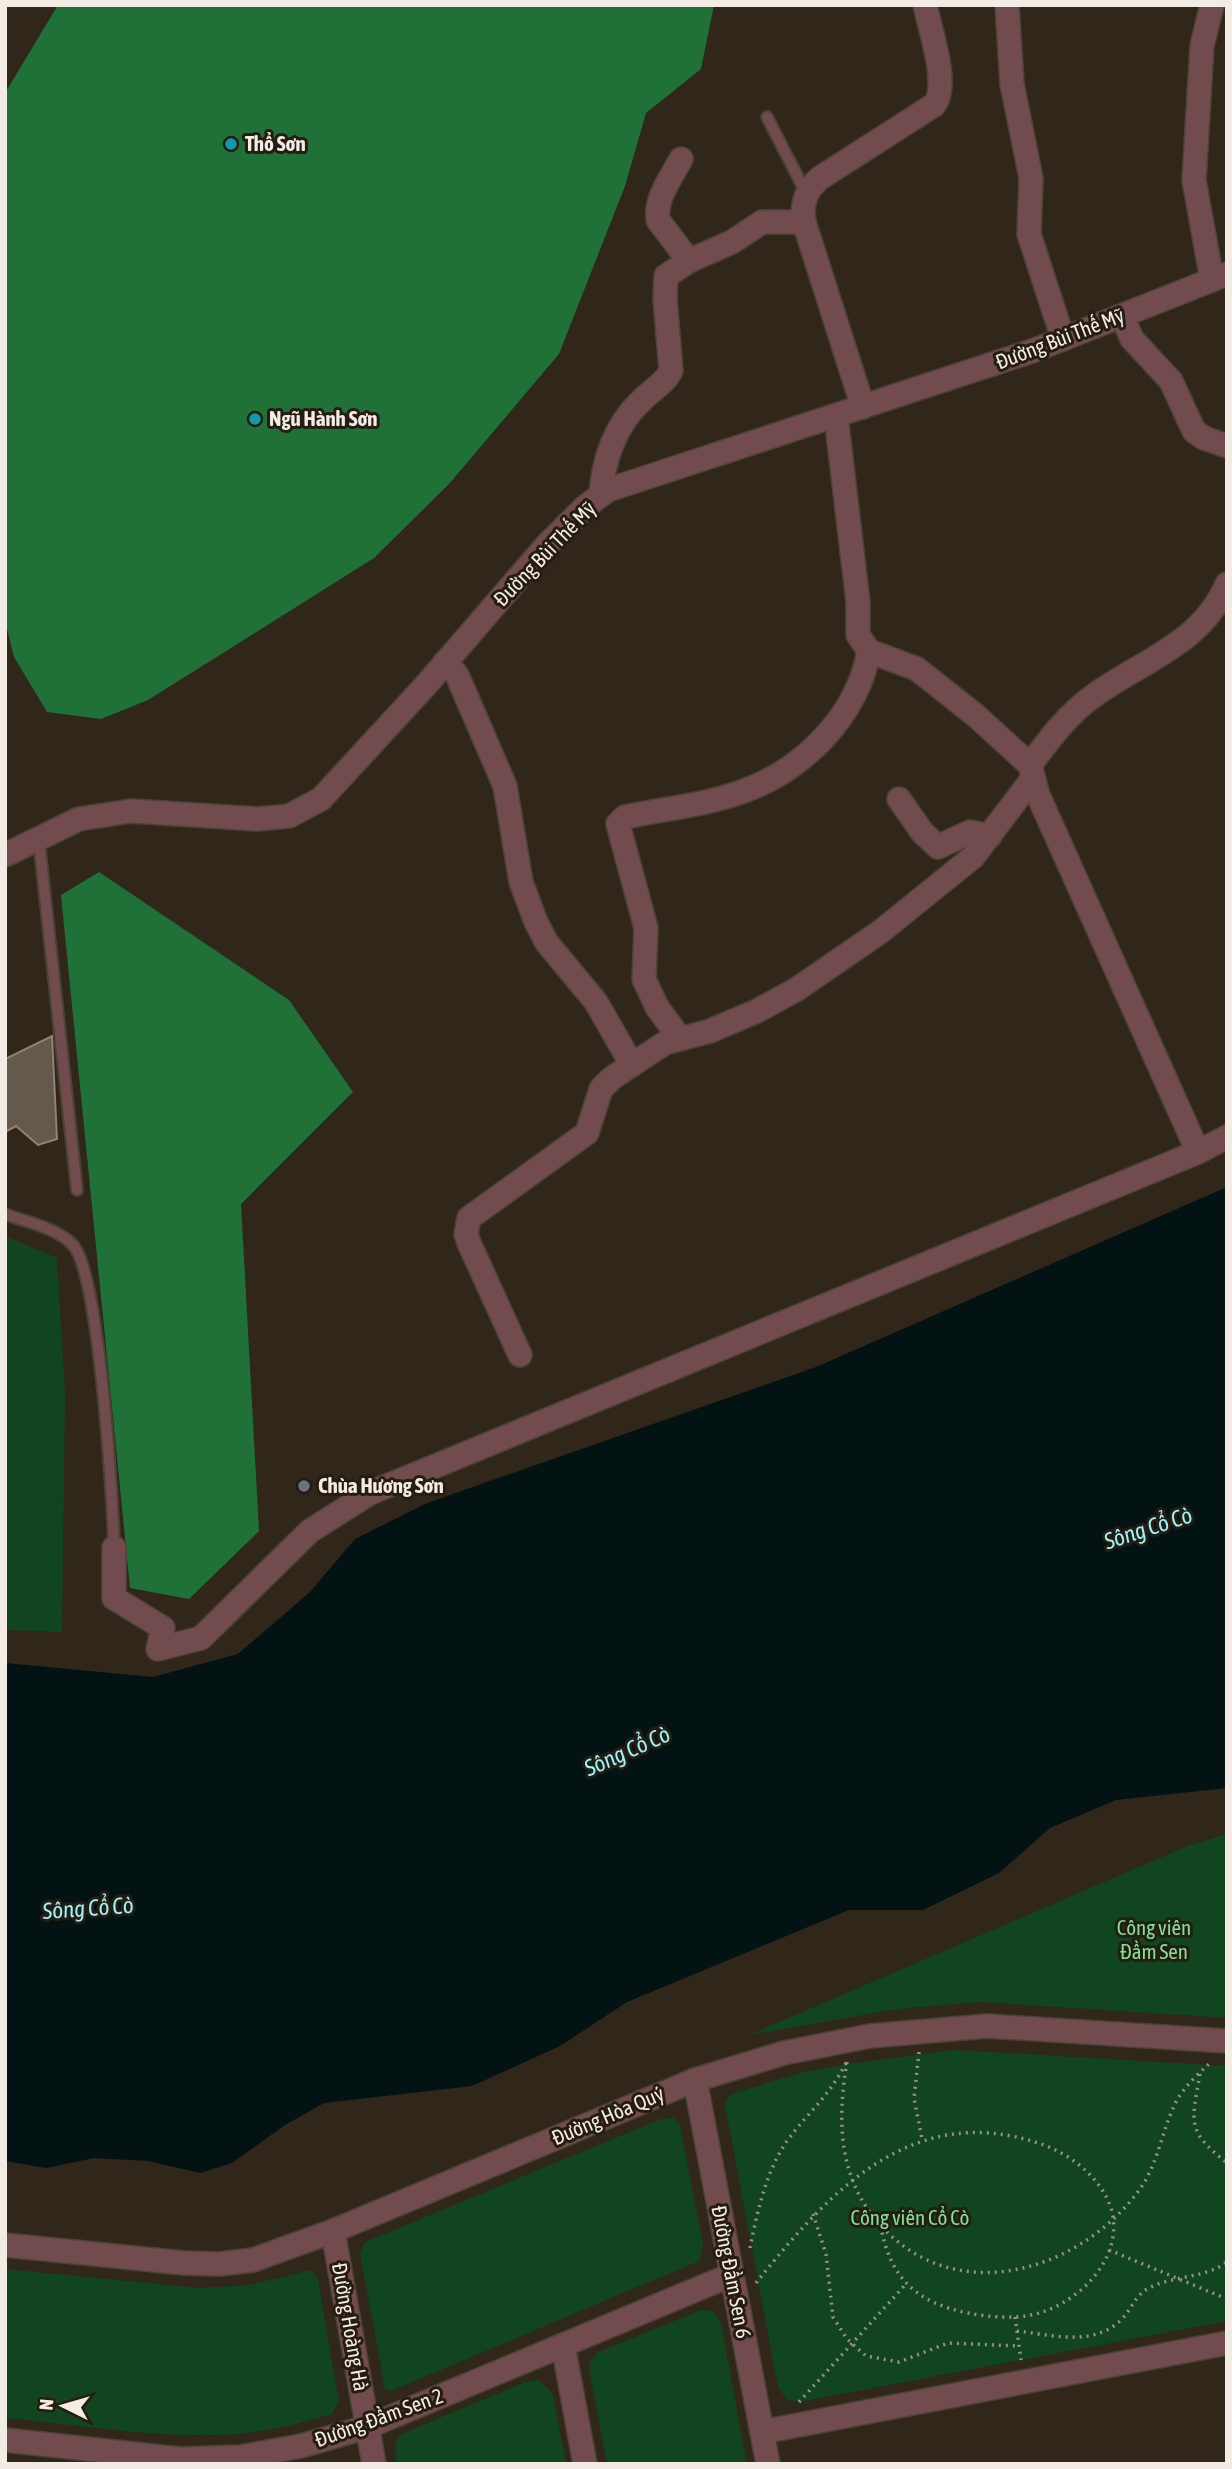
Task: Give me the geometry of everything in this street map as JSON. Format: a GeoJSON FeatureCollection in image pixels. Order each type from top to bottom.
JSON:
{"type":"FeatureCollection","features":[{"type":"Feature","properties":{"kind":"street"},"geometry":{"type":"LineString","coordinates":[[863,407],[804,222],[806,193],[820,178],[934,105],[939,99],[942,85],[925,5]]}},
{"type":"Feature","properties":{"kind":"street"},"geometry":{"type":"LineString","coordinates":[[1007,5],[1012,84],[1031,178],[1029,234],[1063,339]]}},
{"type":"Feature","properties":{"kind":"street"},"geometry":{"type":"LineString","coordinates":[[1212,5],[1202,46],[1194,180],[1219,277]]}},
{"type":"Feature","properties":{"kind":"street"},"geometry":{"type":"LineString","coordinates":[[681,159],[659,199],[656,211],[657,220],[689,261]]}},
{"type":"Feature","properties":{"kind":"street"},"geometry":{"type":"LineString","coordinates":[[601,495],[610,447],[621,426],[634,407],[668,378],[672,358],[664,284],[672,270],[732,242],[762,222],[804,222]]}},
{"type":"Feature","properties":{"kind":"street","name":"Đường Bùi Thế Mỹ"},"geometry":{"type":"LineString","coordinates":[[5,855],[79,820],[131,811],[258,819],[289,816],[321,799],[546,546],[608,490],[1063,339],[1219,277]]}},
{"type":"Feature","properties":{"kind":"street"},"geometry":{"type":"LineString","coordinates":[[1122,316],[1132,339],[1171,381],[1194,431],[1204,438],[1227,446]]}},
{"type":"Feature","properties":{"kind":"street"},"geometry":{"type":"LineString","coordinates":[[836,416],[858,602],[858,635],[869,651],[918,669],[1032,772],[1038,795],[1198,1152]]}},
{"type":"Feature","properties":{"kind":"street"},"geometry":{"type":"LineString","coordinates":[[520,1355],[477,1264],[466,1234],[466,1223],[587,1132],[601,1089],[632,1065],[679,1037],[734,1022],[797,989],[880,932],[974,857],[1032,772],[1055,732],[1091,698],[1167,650],[1210,617],[1227,584]]}},
{"type":"Feature","properties":{"kind":"street"},"geometry":{"type":"LineString","coordinates":[[679,1037],[657,1007],[644,979],[646,928],[618,824],[625,817],[740,793],[787,772],[840,720],[866,665],[869,651]]}},
{"type":"Feature","properties":{"kind":"street"},"geometry":{"type":"LineString","coordinates":[[445,662],[457,675],[505,786],[519,873],[536,922],[547,943],[596,1002],[632,1065]]}},
{"type":"Feature","properties":{"kind":"street"},"geometry":{"type":"LineString","coordinates":[[899,799],[922,832],[938,847],[970,832],[990,836]]}},
{"type":"Feature","properties":{"kind":"street"},"geometry":{"type":"LineString","coordinates":[[114,1548],[114,1598],[163,1629],[158,1649],[201,1638],[310,1531],[370,1493],[1227,1138]]}},
{"type":"Feature","properties":{"kind":"street","name":"Đường Hòa Quý"},"geometry":{"type":"LineString","coordinates":[[5,2245],[219,2264],[253,2260],[333,2231],[695,2080],[810,2047],[883,2034],[956,2027],[1017,2027],[1221,2050]]}},
{"type":"Feature","properties":{"kind":"street","name":"Đường Đầm Sen 6"},"geometry":{"type":"LineString","coordinates":[[695,2080],[768,2464]]}},
{"type":"Feature","properties":{"kind":"street","name":"Đường Hoàng Hà"},"geometry":{"type":"LineString","coordinates":[[333,2231],[374,2464]]}},
{"type":"Feature","properties":{"kind":"street","name":"Đường Đầm Sen 2"},"geometry":{"type":"LineString","coordinates":[[5,2440],[181,2461],[268,2452],[367,2427],[732,2274]]}},
{"type":"Feature","properties":{"kind":"street"},"geometry":{"type":"LineString","coordinates":[[762,2432],[1227,2343]]}},
{"type":"Feature","properties":{"kind":"street"},"geometry":{"type":"LineString","coordinates":[[563,2344],[585,2464]]}},
{"type":"Feature","properties":{"kind":"lane"},"geometry":{"type":"LineString","coordinates":[[766,117],[806,193]]}},
{"type":"Feature","properties":{"kind":"lane"},"geometry":{"type":"LineString","coordinates":[[39,841],[77,1190]]}},
{"type":"Feature","properties":{"kind":"lane"},"geometry":{"type":"LineString","coordinates":[[5,1214],[64,1237],[75,1247],[81,1262],[94,1330],[112,1473],[114,1548]]}},
{"type":"Feature","properties":{"kind":"path"},"geometry":{"type":"LineString","coordinates":[[920,2047],[914,2098],[922,2140]]}},
{"type":"Feature","properties":{"kind":"path"},"geometry":{"type":"LineString","coordinates":[[749,2253],[755,2222],[774,2165],[797,2128],[828,2095],[848,2057],[841,2129],[842,2149],[852,2181],[881,2227],[895,2240],[928,2260],[965,2270],[1009,2272],[1039,2265],[1066,2254],[1098,2233],[1113,2218],[1144,2183],[1160,2149],[1177,2100],[1221,2050]]}},
{"type":"Feature","properties":{"kind":"path"},"geometry":{"type":"LineString","coordinates":[[1200,2072],[1195,2112],[1197,2133],[1206,2148],[1227,2163]]}},
{"type":"Feature","properties":{"kind":"path"},"geometry":{"type":"LineString","coordinates":[[752,2287],[813,2214],[852,2181],[896,2150],[947,2133],[1013,2137],[1049,2146],[1069,2156],[1102,2190],[1113,2218],[1114,2236],[1095,2276],[1081,2290],[1047,2310],[1015,2317],[953,2310],[934,2303],[906,2284],[891,2266],[881,2227]]}},
{"type":"Feature","properties":{"kind":"path"},"geometry":{"type":"LineString","coordinates":[[813,2214],[826,2254],[833,2316],[852,2344],[866,2356],[891,2362],[905,2361],[938,2344],[948,2343],[1019,2347]]}},
{"type":"Feature","properties":{"kind":"path"},"geometry":{"type":"LineString","coordinates":[[1109,2250],[1227,2299]]}},
{"type":"Feature","properties":{"kind":"path"},"geometry":{"type":"LineString","coordinates":[[1017,2331],[1078,2337],[1096,2335],[1119,2322],[1146,2289],[1209,2271],[1227,2262]]}},
{"type":"Feature","properties":{"kind":"path"},"geometry":{"type":"LineString","coordinates":[[793,2409],[906,2284]]}},
{"type":"Feature","properties":{"kind":"path"},"geometry":{"type":"LineString","coordinates":[[1015,2317],[1022,2367]]}},
{"type":"Feature","properties":{"kind":"green space","name":"Ngũ Hành Sơn"},"geometry":{"type":"Polygon","coordinates":[[[58,5],[714,5],[701,69],[646,113],[625,186],[559,354],[449,484],[374,558],[148,700],[101,719],[47,712],[14,657],[5,621],[5,93],[58,5]]]}},
{"type":"Feature","properties":{"kind":"green space"},"geometry":{"type":"Polygon","coordinates":[[[99,872],[289,1000],[353,1092],[241,1204],[259,1531],[189,1599],[130,1588],[61,895],[99,872]]]}},
{"type":"Feature","properties":{"kind":"green space"},"geometry":{"type":"Polygon","coordinates":[[[5,1236],[57,1258],[65,1393],[62,1632],[5,1630],[5,1236]]]}},
{"type":"Feature","properties":{"kind":"green space","name":"Công viên Đầm Sen"},"geometry":{"type":"Polygon","coordinates":[[[1227,1834],[1227,2018],[982,2002],[897,2009],[749,2035],[1190,1845],[1227,1834]]]}},
{"type":"Feature","properties":{"kind":"green space","name":"Công viên Cổ Cò"},"geometry":{"type":"Polygon","coordinates":[[[955,2050],[1227,2066],[1227,2321],[799,2402],[787,2400],[778,2387],[725,2106],[727,2098],[734,2093],[800,2073],[955,2050]]]}},
{"type":"Feature","properties":{"kind":"green space"},"geometry":{"type":"Polygon","coordinates":[[[674,2118],[680,2125],[703,2244],[699,2261],[391,2391],[385,2389],[360,2253],[365,2242],[661,2119],[674,2118]]]}},
{"type":"Feature","properties":{"kind":"green space"},"geometry":{"type":"Polygon","coordinates":[[[5,2269],[199,2288],[249,2285],[311,2270],[318,2279],[339,2402],[332,2414],[311,2420],[258,2432],[218,2435],[157,2434],[5,2418],[5,2269]]]}},
{"type":"Feature","properties":{"kind":"green space"},"geometry":{"type":"Polygon","coordinates":[[[701,2310],[714,2311],[721,2323],[747,2464],[607,2464],[589,2369],[591,2360],[598,2352],[701,2310]]]}},
{"type":"Feature","properties":{"kind":"green space"},"geometry":{"type":"Polygon","coordinates":[[[539,2380],[553,2394],[566,2464],[396,2464],[395,2443],[401,2434],[528,2381],[539,2380]]]}},
{"type":"Feature","properties":{"kind":"water","name":"Sông Cổ Cò"},"geometry":{"type":"Polygon","coordinates":[[[1227,1187],[1227,1788],[1116,1800],[1050,1828],[999,1873],[923,1910],[849,1910],[627,2002],[560,2046],[472,2086],[324,2103],[285,2125],[232,2163],[200,2173],[148,2161],[94,2158],[46,2168],[5,2161],[5,1663],[153,1677],[238,1654],[310,1592],[355,1539],[427,1503],[816,1367],[1227,1187]]]}},
{"type":"Feature","properties":{"kind":"building"},"geometry":{"type":"Polygon","coordinates":[[[52,1036],[57,1139],[38,1145],[16,1126],[5,1132],[5,1059],[52,1036]]]}},
{"type":"Feature","properties":{"kind":"place","name":"Thổ Sơn"},"geometry":{"type":"Point","coordinates":[231,144]}},
{"type":"Feature","properties":{"kind":"place","name":"Ngũ Hành Sơn"},"geometry":{"type":"Point","coordinates":[255,419]}},
{"type":"Feature","properties":{"kind":"place","name":"Chùa Hương Sơn"},"geometry":{"type":"Point","coordinates":[304,1486]}}]}
